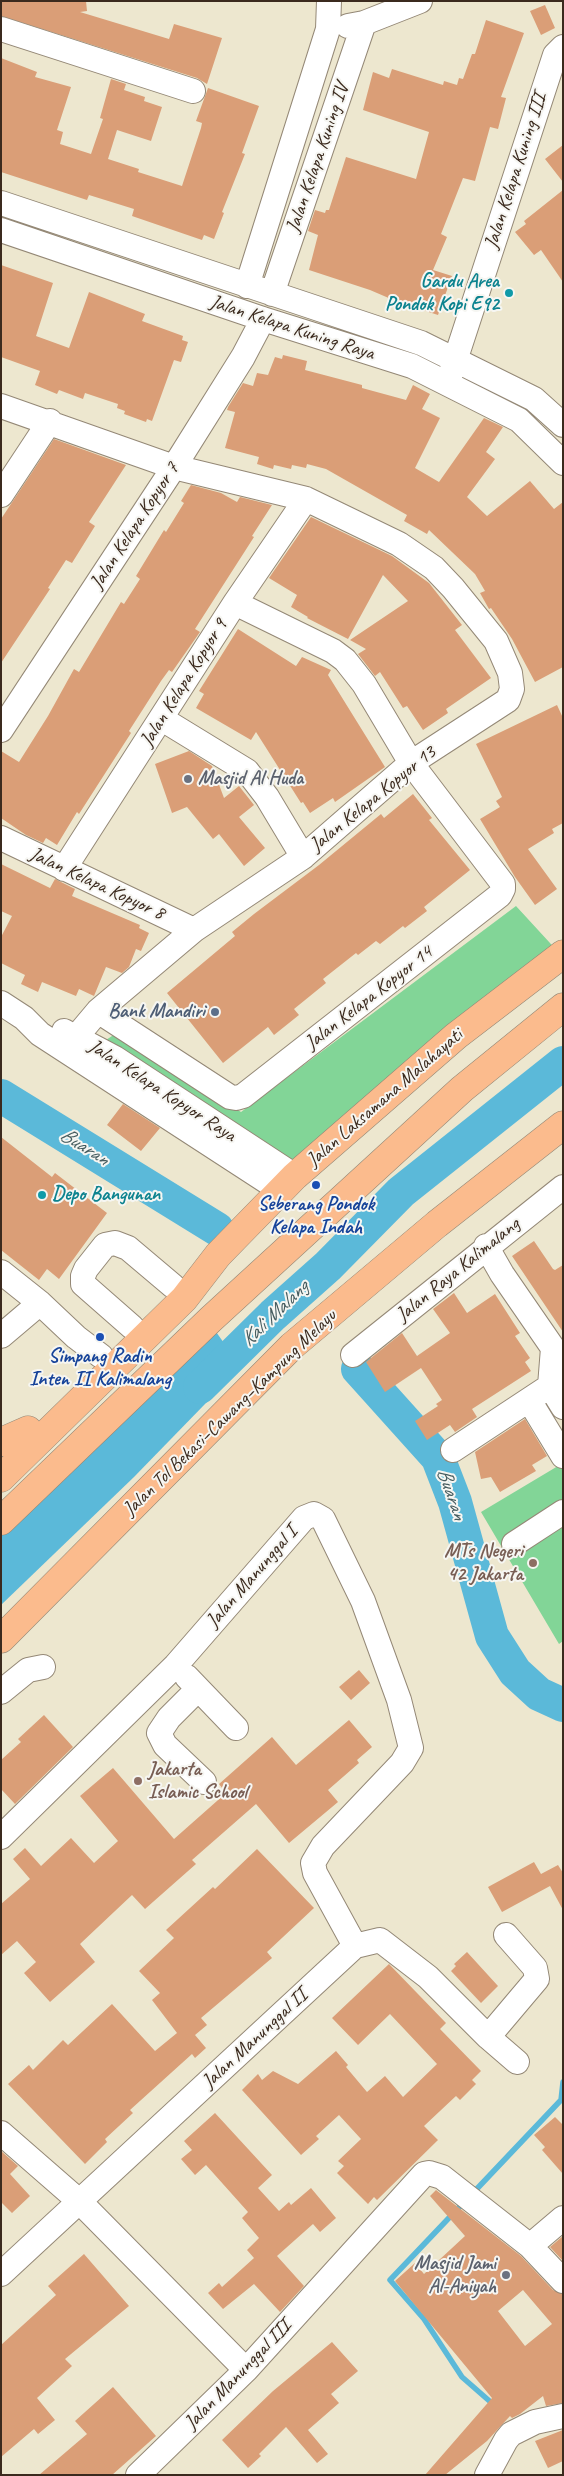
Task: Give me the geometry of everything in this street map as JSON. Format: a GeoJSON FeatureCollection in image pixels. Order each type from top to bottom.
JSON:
{"type":"FeatureCollection","features":[{"type":"Feature","properties":{"kind":"main road","name":"Jalan Laksamana Malahayati"},"geometry":{"type":"LineString","coordinates":[[1,1478],[184,1299],[218,1255],[287,1183],[456,1036],[563,954]]}},
{"type":"Feature","properties":{"kind":"main road"},"geometry":{"type":"LineString","coordinates":[[1,1521],[211,1319],[462,1089],[563,1007]]}},
{"type":"Feature","properties":{"kind":"main road","name":"Jalan Tol Bekasi–Cawang–Kampung Melayu"},"geometry":{"type":"LineString","coordinates":[[1,1639],[292,1346],[436,1224],[563,1125]]}},
{"type":"Feature","properties":{"kind":"main road"},"geometry":{"type":"LineString","coordinates":[[436,1224],[563,1144]]}},
{"type":"Feature","properties":{"kind":"main road","name":"Jalan Laksamana Malahayati"},"geometry":{"type":"LineString","coordinates":[[1,1458],[173,1286],[218,1255]]}},
{"type":"Feature","properties":{"kind":"main road"},"geometry":{"type":"LineString","coordinates":[[1,1442],[28,1430]]}},
{"type":"Feature","properties":{"kind":"street","name":"Jalan Kelapa Kuning IV"},"geometry":{"type":"LineString","coordinates":[[247,286],[328,29],[329,1]]}},
{"type":"Feature","properties":{"kind":"street"},"geometry":{"type":"LineString","coordinates":[[328,29],[364,23],[420,1]]}},
{"type":"Feature","properties":{"kind":"street","name":"Jalan Kelapa Kuning IV"},"geometry":{"type":"LineString","coordinates":[[272,294],[364,23]]}},
{"type":"Feature","properties":{"kind":"street"},"geometry":{"type":"LineString","coordinates":[[1,29],[193,91]]}},
{"type":"Feature","properties":{"kind":"street","name":"Jalan Kelapa Kuning III"},"geometry":{"type":"LineString","coordinates":[[448,384],[454,359],[555,55],[563,47]]}},
{"type":"Feature","properties":{"kind":"street","name":"Jalan Kelapa Kuning Raya"},"geometry":{"type":"LineString","coordinates":[[1,203],[422,343],[534,399],[559,414]]}},
{"type":"Feature","properties":{"kind":"street","name":"Jalan Kelapa Kuning Raya"},"geometry":{"type":"LineString","coordinates":[[1,230],[262,319],[412,366],[519,420],[563,463]]}},
{"type":"Feature","properties":{"kind":"street","name":"Jalan Kelapa Kopyor 7"},"geometry":{"type":"LineString","coordinates":[[1,730],[174,467],[243,357],[262,319]]}},
{"type":"Feature","properties":{"kind":"street","name":"Jalan Kelapa Kopyor 13"},"geometry":{"type":"LineString","coordinates":[[1,406],[174,467],[306,499],[399,544],[434,568],[453,588],[496,641],[510,673],[512,689],[508,700],[411,763],[303,857],[194,930],[98,1011],[72,1044]]}},
{"type":"Feature","properties":{"kind":"street"},"geometry":{"type":"LineString","coordinates":[[1,495],[50,422]]}},
{"type":"Feature","properties":{"kind":"street","name":"Jalan Kelapa Kopyor 9"},"geometry":{"type":"LineString","coordinates":[[64,869],[235,603],[306,499]]}},
{"type":"Feature","properties":{"kind":"street"},"geometry":{"type":"LineString","coordinates":[[235,603],[333,651],[344,660],[364,684],[411,763]]}},
{"type":"Feature","properties":{"kind":"street"},"geometry":{"type":"LineString","coordinates":[[162,719],[247,771],[267,798],[303,857]]}},
{"type":"Feature","properties":{"kind":"street","name":"Jalan Kelapa Kopyor 14"},"geometry":{"type":"LineString","coordinates":[[98,1011],[230,1097],[243,1096],[500,895],[503,884],[411,763]]}},
{"type":"Feature","properties":{"kind":"street","name":"Jalan Kelapa Kopyor 8"},"geometry":{"type":"LineString","coordinates":[[1,838],[194,930]]}},
{"type":"Feature","properties":{"kind":"street","name":"Jalan Kelapa Kopyor Raya"},"geometry":{"type":"LineString","coordinates":[[1,1003],[24,1018],[46,1023],[72,1044],[287,1183]]}},
{"type":"Feature","properties":{"kind":"street","name":"Jalan Raya Kalimalang"},"geometry":{"type":"LineString","coordinates":[[353,1354],[486,1246],[563,1187]]}},
{"type":"Feature","properties":{"kind":"street"},"geometry":{"type":"LineString","coordinates":[[132,1326],[83,1284],[83,1276],[86,1269],[105,1245],[115,1243],[128,1248],[173,1286]]}},
{"type":"Feature","properties":{"kind":"street"},"geometry":{"type":"LineString","coordinates":[[486,1246],[502,1274],[558,1345],[550,1386],[563,1406]]}},
{"type":"Feature","properties":{"kind":"street"},"geometry":{"type":"LineString","coordinates":[[1,1272],[40,1303],[76,1337],[102,1356]]}},
{"type":"Feature","properties":{"kind":"street"},"geometry":{"type":"LineString","coordinates":[[1,1336],[40,1303]]}},
{"type":"Feature","properties":{"kind":"street"},"geometry":{"type":"LineString","coordinates":[[453,1450],[550,1386]]}},
{"type":"Feature","properties":{"kind":"street"},"geometry":{"type":"LineString","coordinates":[[529,1400],[563,1456]]}},
{"type":"Feature","properties":{"kind":"street"},"geometry":{"type":"LineString","coordinates":[[514,1544],[563,1512]]}},
{"type":"Feature","properties":{"kind":"street","name":"Jalan Manunggal I"},"geometry":{"type":"LineString","coordinates":[[1,1838],[176,1664],[304,1518],[314,1514],[323,1519],[364,1602],[399,1700],[411,1748],[402,1764],[322,1846],[313,1864],[315,1873],[355,1946]]}},
{"type":"Feature","properties":{"kind":"street"},"geometry":{"type":"LineString","coordinates":[[176,1664],[197,1690],[236,1728]]}},
{"type":"Feature","properties":{"kind":"street"},"geometry":{"type":"LineString","coordinates":[[1,1692],[28,1670],[42,1667]]}},
{"type":"Feature","properties":{"kind":"street"},"geometry":{"type":"LineString","coordinates":[[197,1690],[169,1718],[159,1733],[165,1745],[204,1782]]}},
{"type":"Feature","properties":{"kind":"street"},"geometry":{"type":"LineString","coordinates":[[488,2038],[537,1979],[536,1968],[506,1936]]}},
{"type":"Feature","properties":{"kind":"street","name":"Jalan Manunggal II"},"geometry":{"type":"LineString","coordinates":[[1,2274],[355,1946],[380,1940],[428,1977],[488,2038],[516,2062]]}},
{"type":"Feature","properties":{"kind":"street"},"geometry":{"type":"LineString","coordinates":[[1,2133],[79,2201],[246,2370]]}},
{"type":"Feature","properties":{"kind":"street","name":"Jalan Manunggal III"},"geometry":{"type":"LineString","coordinates":[[138,2475],[246,2370],[424,2174],[429,2173],[442,2177],[530,2246]]}},
{"type":"Feature","properties":{"kind":"street"},"geometry":{"type":"LineString","coordinates":[[563,2218],[530,2246],[563,2281]]}},
{"type":"Feature","properties":{"kind":"street"},"geometry":{"type":"LineString","coordinates":[[487,2475],[506,2440],[519,2430],[563,2416]]}},
{"type":"Feature","properties":{"kind":"green space"},"geometry":{"type":"Polygon","coordinates":[[[516,906],[561,955],[295,1176],[97,1046],[115,1034],[241,1112],[516,906]]]}},
{"type":"Feature","properties":{"kind":"green space"},"geometry":{"type":"Polygon","coordinates":[[[563,1463],[563,1641],[559,1644],[481,1512],[563,1463]]]}},
{"type":"Feature","properties":{"kind":"water"},"geometry":{"type":"Polygon","coordinates":[[[209,1322],[241,1367],[134,1477],[1,1605],[1,1521],[209,1322]]]}},
{"type":"Feature","properties":{"kind":"building"},"geometry":{"type":"Polygon","coordinates":[[[1,1],[86,1],[87,11],[80,12],[169,39],[174,24],[222,38],[207,84],[197,78],[1,16],[1,1]]]}},
{"type":"Feature","properties":{"kind":"building"},"geometry":{"type":"Polygon","coordinates":[[[545,5],[555,28],[541,35],[530,11],[545,5]]]}},
{"type":"Feature","properties":{"kind":"building"},"geometry":{"type":"Polygon","coordinates":[[[486,20],[524,33],[501,97],[506,98],[498,129],[490,127],[475,181],[463,178],[441,234],[447,237],[433,270],[452,276],[438,315],[309,270],[318,235],[308,231],[315,210],[325,213],[326,210],[329,210],[346,157],[416,179],[429,132],[363,110],[373,72],[389,78],[392,69],[443,85],[444,81],[457,85],[459,78],[463,79],[472,54],[475,54],[486,20]]]}},
{"type":"Feature","properties":{"kind":"building"},"geometry":{"type":"Polygon","coordinates":[[[1,58],[37,72],[35,77],[71,87],[57,130],[63,132],[60,144],[91,154],[103,119],[100,118],[111,79],[126,84],[124,90],[145,97],[144,101],[162,107],[151,141],[117,130],[108,159],[139,169],[138,172],[182,186],[201,128],[202,123],[196,121],[208,88],[259,106],[242,153],[245,154],[222,212],[224,213],[214,239],[204,235],[202,240],[132,216],[134,209],[89,195],[87,200],[1,172],[1,58]]]}},
{"type":"Feature","properties":{"kind":"building"},"geometry":{"type":"Polygon","coordinates":[[[563,145],[563,182],[545,159],[563,145]]]}},
{"type":"Feature","properties":{"kind":"building"},"geometry":{"type":"Polygon","coordinates":[[[563,190],[563,282],[541,250],[534,255],[515,232],[526,224],[524,221],[563,190]]]}},
{"type":"Feature","properties":{"kind":"building"},"geometry":{"type":"Polygon","coordinates":[[[1,265],[53,283],[36,336],[69,348],[89,292],[145,314],[142,321],[183,336],[182,340],[188,342],[181,362],[174,360],[152,421],[147,419],[146,422],[124,414],[125,411],[117,408],[118,404],[85,393],[83,399],[59,390],[57,394],[35,385],[40,371],[1,357],[1,265]]]}},
{"type":"Feature","properties":{"kind":"building"},"geometry":{"type":"Polygon","coordinates":[[[283,355],[307,361],[305,370],[362,385],[362,388],[406,400],[413,385],[430,394],[422,409],[440,418],[415,468],[439,482],[484,418],[503,427],[486,452],[495,459],[467,497],[487,516],[530,481],[554,509],[563,502],[563,667],[535,682],[512,639],[491,608],[489,609],[480,593],[485,591],[475,574],[429,530],[427,534],[404,521],[407,515],[326,469],[307,464],[306,468],[292,465],[291,469],[274,465],[273,469],[257,464],[259,457],[225,448],[235,412],[227,410],[228,407],[243,383],[253,386],[257,373],[268,375],[275,357],[282,359],[283,355]]]}},
{"type":"Feature","properties":{"kind":"building"},"geometry":{"type":"Polygon","coordinates":[[[54,439],[126,465],[89,522],[95,526],[72,563],[66,560],[48,588],[50,589],[1,663],[1,519],[54,439]]]}},
{"type":"Feature","properties":{"kind":"building"},"geometry":{"type":"Polygon","coordinates":[[[191,485],[221,493],[237,502],[240,497],[272,505],[252,536],[254,537],[195,629],[200,632],[172,672],[169,670],[161,681],[129,731],[131,733],[79,814],[77,812],[57,845],[46,838],[43,843],[26,835],[1,818],[1,751],[19,762],[48,716],[74,669],[79,672],[121,602],[124,604],[140,579],[136,576],[164,530],[166,532],[184,503],[181,501],[191,485]]]}},
{"type":"Feature","properties":{"kind":"building"},"geometry":{"type":"Polygon","coordinates":[[[311,517],[392,556],[429,583],[462,625],[455,630],[491,678],[446,709],[448,713],[423,730],[407,706],[403,708],[380,672],[375,676],[358,654],[366,649],[350,640],[408,601],[383,575],[348,639],[307,618],[291,607],[297,595],[269,578],[311,517]]]}},
{"type":"Feature","properties":{"kind":"building"},"geometry":{"type":"Polygon","coordinates":[[[238,629],[296,666],[302,657],[331,670],[328,675],[385,767],[335,802],[333,798],[310,813],[303,802],[301,803],[256,732],[251,740],[196,708],[204,694],[199,691],[238,629]]]}},
{"type":"Feature","properties":{"kind":"building"},"geometry":{"type":"Polygon","coordinates":[[[557,705],[563,718],[563,823],[552,829],[554,833],[528,849],[557,889],[535,905],[515,877],[480,819],[500,807],[496,801],[502,797],[476,744],[557,705]]]}},
{"type":"Feature","properties":{"kind":"building"},"geometry":{"type":"Polygon","coordinates":[[[189,751],[212,766],[224,798],[239,786],[254,805],[239,817],[265,848],[244,866],[219,834],[213,839],[187,807],[172,813],[155,764],[189,751]]]}},
{"type":"Feature","properties":{"kind":"building"},"geometry":{"type":"Polygon","coordinates":[[[413,794],[432,818],[429,820],[470,870],[424,907],[427,911],[405,928],[403,926],[380,944],[376,941],[358,955],[356,953],[323,979],[326,983],[294,1009],[299,1015],[274,1035],[268,1027],[223,1063],[167,993],[235,936],[232,932],[254,914],[319,865],[381,814],[384,818],[413,794]]]}},
{"type":"Feature","properties":{"kind":"building"},"geometry":{"type":"Polygon","coordinates":[[[1,864],[50,888],[55,879],[75,889],[72,896],[140,925],[139,928],[149,933],[141,951],[136,949],[129,967],[122,973],[106,967],[94,996],[79,989],[76,996],[42,982],[38,992],[21,984],[25,975],[1,963],[1,937],[12,916],[1,911],[1,864]]]}},
{"type":"Feature","properties":{"kind":"building"},"geometry":{"type":"Polygon","coordinates":[[[123,1104],[160,1128],[141,1151],[107,1125],[123,1104]]]}},
{"type":"Feature","properties":{"kind":"building","name":"Depo Bangunan"},"geometry":{"type":"Polygon","coordinates":[[[1,1137],[52,1177],[55,1173],[107,1213],[59,1279],[47,1269],[39,1280],[1,1250],[1,1137]]]}},
{"type":"Feature","properties":{"kind":"building"},"geometry":{"type":"Polygon","coordinates":[[[534,1241],[553,1269],[555,1270],[563,1265],[563,1332],[512,1256],[534,1241]]]}},
{"type":"Feature","properties":{"kind":"building"},"geometry":{"type":"Polygon","coordinates":[[[454,1293],[467,1313],[495,1294],[520,1333],[515,1336],[530,1358],[525,1362],[531,1371],[472,1409],[477,1417],[455,1432],[450,1425],[427,1440],[415,1421],[438,1406],[436,1404],[442,1400],[421,1368],[385,1392],[366,1362],[402,1333],[417,1356],[450,1333],[433,1309],[454,1293]]]}},
{"type":"Feature","properties":{"kind":"building"},"geometry":{"type":"Polygon","coordinates":[[[525,1419],[547,1456],[532,1465],[536,1471],[500,1492],[491,1477],[481,1479],[475,1452],[525,1419]]]}},
{"type":"Feature","properties":{"kind":"building"},"geometry":{"type":"Polygon","coordinates":[[[359,1670],[370,1683],[351,1700],[339,1687],[359,1670]]]}},
{"type":"Feature","properties":{"kind":"building"},"geometry":{"type":"Polygon","coordinates":[[[44,1715],[73,1747],[15,1804],[1,1789],[1,1760],[21,1742],[18,1739],[44,1715]]]}},
{"type":"Feature","properties":{"kind":"building"},"geometry":{"type":"Polygon","coordinates":[[[349,1720],[372,1747],[357,1760],[359,1763],[328,1790],[338,1802],[289,1843],[256,1804],[192,1860],[196,1864],[145,1909],[132,1895],[80,1944],[95,1962],[50,2002],[24,1973],[36,1962],[17,1941],[1,1955],[1,1904],[30,1879],[13,1859],[25,1848],[41,1866],[71,1838],[94,1863],[118,1841],[80,1796],[113,1768],[174,1839],[226,1793],[219,1784],[272,1737],[296,1765],[349,1720]]]}},
{"type":"Feature","properties":{"kind":"building"},"geometry":{"type":"Polygon","coordinates":[[[257,1849],[314,1908],[267,1952],[272,1958],[201,2018],[207,2025],[195,2035],[206,2048],[195,2058],[192,2054],[130,2110],[133,2113],[105,2139],[107,2142],[85,2164],[8,2084],[29,2065],[33,2070],[63,2040],[68,2045],[112,2004],[155,2051],[177,2033],[152,2000],[160,1993],[139,1971],[174,1938],[166,1930],[213,1887],[215,1889],[257,1849]]]}},
{"type":"Feature","properties":{"kind":"building"},"geometry":{"type":"Polygon","coordinates":[[[534,1862],[541,1874],[558,1865],[563,1873],[563,1910],[550,1886],[502,1912],[488,1887],[534,1862]]]}},
{"type":"Feature","properties":{"kind":"building"},"geometry":{"type":"Polygon","coordinates":[[[467,1952],[498,1986],[481,2003],[451,1971],[456,1966],[454,1964],[467,1952]]]}},
{"type":"Feature","properties":{"kind":"building"},"geometry":{"type":"Polygon","coordinates":[[[389,1964],[446,2023],[440,2029],[481,2071],[472,2080],[476,2084],[460,2100],[456,2096],[424,2126],[438,2140],[377,2200],[374,2197],[368,2204],[337,2173],[344,2166],[338,2161],[361,2139],[339,2115],[316,2136],[319,2139],[301,2155],[242,2090],[258,2074],[262,2080],[273,2071],[298,2084],[336,2051],[348,2065],[346,2067],[367,2092],[385,2076],[403,2097],[437,2064],[390,2014],[358,2045],[332,2018],[389,1964]]]}},
{"type":"Feature","properties":{"kind":"building"},"geometry":{"type":"Polygon","coordinates":[[[215,2113],[272,2175],[258,2188],[279,2211],[289,2202],[291,2205],[311,2188],[336,2218],[320,2232],[313,2224],[277,2256],[304,2286],[280,2312],[254,2284],[223,2309],[208,2293],[219,2283],[222,2287],[254,2258],[247,2250],[259,2238],[242,2218],[248,2212],[206,2165],[195,2175],[181,2159],[192,2150],[184,2141],[215,2113]]]}},
{"type":"Feature","properties":{"kind":"building"},"geometry":{"type":"Polygon","coordinates":[[[555,2117],[563,2125],[563,2174],[542,2150],[545,2147],[534,2135],[555,2117]]]}},
{"type":"Feature","properties":{"kind":"building"},"geometry":{"type":"Polygon","coordinates":[[[1,2151],[18,2166],[10,2174],[30,2196],[12,2213],[1,2202],[1,2151]]]}},
{"type":"Feature","properties":{"kind":"building"},"geometry":{"type":"Polygon","coordinates":[[[436,2190],[521,2256],[553,2290],[563,2294],[563,2403],[546,2406],[543,2396],[520,2414],[512,2418],[510,2416],[487,2441],[445,2475],[425,2475],[492,2398],[395,2281],[415,2263],[424,2274],[465,2236],[430,2196],[436,2190]],[[523,2290],[498,2311],[525,2346],[552,2324],[523,2290]]]}},
{"type":"Feature","properties":{"kind":"building"},"geometry":{"type":"Polygon","coordinates":[[[563,2236],[563,2261],[550,2247],[563,2236]]]}},
{"type":"Feature","properties":{"kind":"building"},"geometry":{"type":"Polygon","coordinates":[[[84,2254],[129,2306],[65,2359],[72,2366],[37,2398],[55,2420],[38,2434],[34,2429],[1,2457],[1,2345],[56,2295],[48,2286],[84,2254]]]}},
{"type":"Feature","properties":{"kind":"building"},"geometry":{"type":"Polygon","coordinates":[[[332,2342],[358,2371],[331,2394],[339,2403],[308,2430],[328,2454],[317,2463],[286,2427],[248,2468],[222,2440],[273,2391],[332,2342]]]}},
{"type":"Feature","properties":{"kind":"building"},"geometry":{"type":"Polygon","coordinates":[[[113,2387],[156,2436],[112,2475],[39,2475],[87,2434],[75,2421],[113,2387]]]}},
{"type":"Feature","properties":{"kind":"building"},"geometry":{"type":"Polygon","coordinates":[[[563,2430],[563,2461],[548,2468],[535,2441],[563,2430]]]}},
{"type":"Feature","properties":{"kind":"waterway","name":"Kali Malang"},"geometry":{"type":"LineString","coordinates":[[200,1387],[273,1315],[328,1266],[401,1192],[563,1063]]}},
{"type":"Feature","properties":{"kind":"waterway","name":"Buaran"},"geometry":{"type":"LineString","coordinates":[[1,1096],[217,1229]]}},
{"type":"Feature","properties":{"kind":"waterway","name":"Buaran"},"geometry":{"type":"LineString","coordinates":[[358,1369],[438,1458],[455,1502],[492,1636],[515,1672],[539,1694],[563,1705]]}},
{"type":"Feature","properties":{"kind":"waterway"},"geometry":{"type":"LineString","coordinates":[[472,2194],[561,2100],[563,2082]]}},
{"type":"Feature","properties":{"kind":"waterway"},"geometry":{"type":"LineString","coordinates":[[465,2201],[390,2280],[424,2319],[462,2377],[494,2405]]}},
{"type":"Feature","properties":{"kind":"place","name":"Gardu Area Pondok Kopi E92"},"geometry":{"type":"Point","coordinates":[509,293]}},
{"type":"Feature","properties":{"kind":"place","name":"Masjid Al Huda"},"geometry":{"type":"Point","coordinates":[188,779]}},
{"type":"Feature","properties":{"kind":"place","name":"Bank Mandiri"},"geometry":{"type":"Point","coordinates":[215,1012]}},
{"type":"Feature","properties":{"kind":"place","name":"Seberang Pondok Kelapa Indah"},"geometry":{"type":"Point","coordinates":[316,1185]}},
{"type":"Feature","properties":{"kind":"place","name":"Depo Bangunan"},"geometry":{"type":"Point","coordinates":[42,1195]}},
{"type":"Feature","properties":{"kind":"place","name":"Simpang Radin Inten II Kalimalang"},"geometry":{"type":"Point","coordinates":[100,1337]}},
{"type":"Feature","properties":{"kind":"place","name":"MTs Negeri 42 Jakarta"},"geometry":{"type":"Point","coordinates":[533,1563]}},
{"type":"Feature","properties":{"kind":"place","name":"Jakarta Islamic School"},"geometry":{"type":"Point","coordinates":[138,1781]}},
{"type":"Feature","properties":{"kind":"place","name":"Masjid Jami Al-Aniyah"},"geometry":{"type":"Point","coordinates":[506,2275]}}]}
